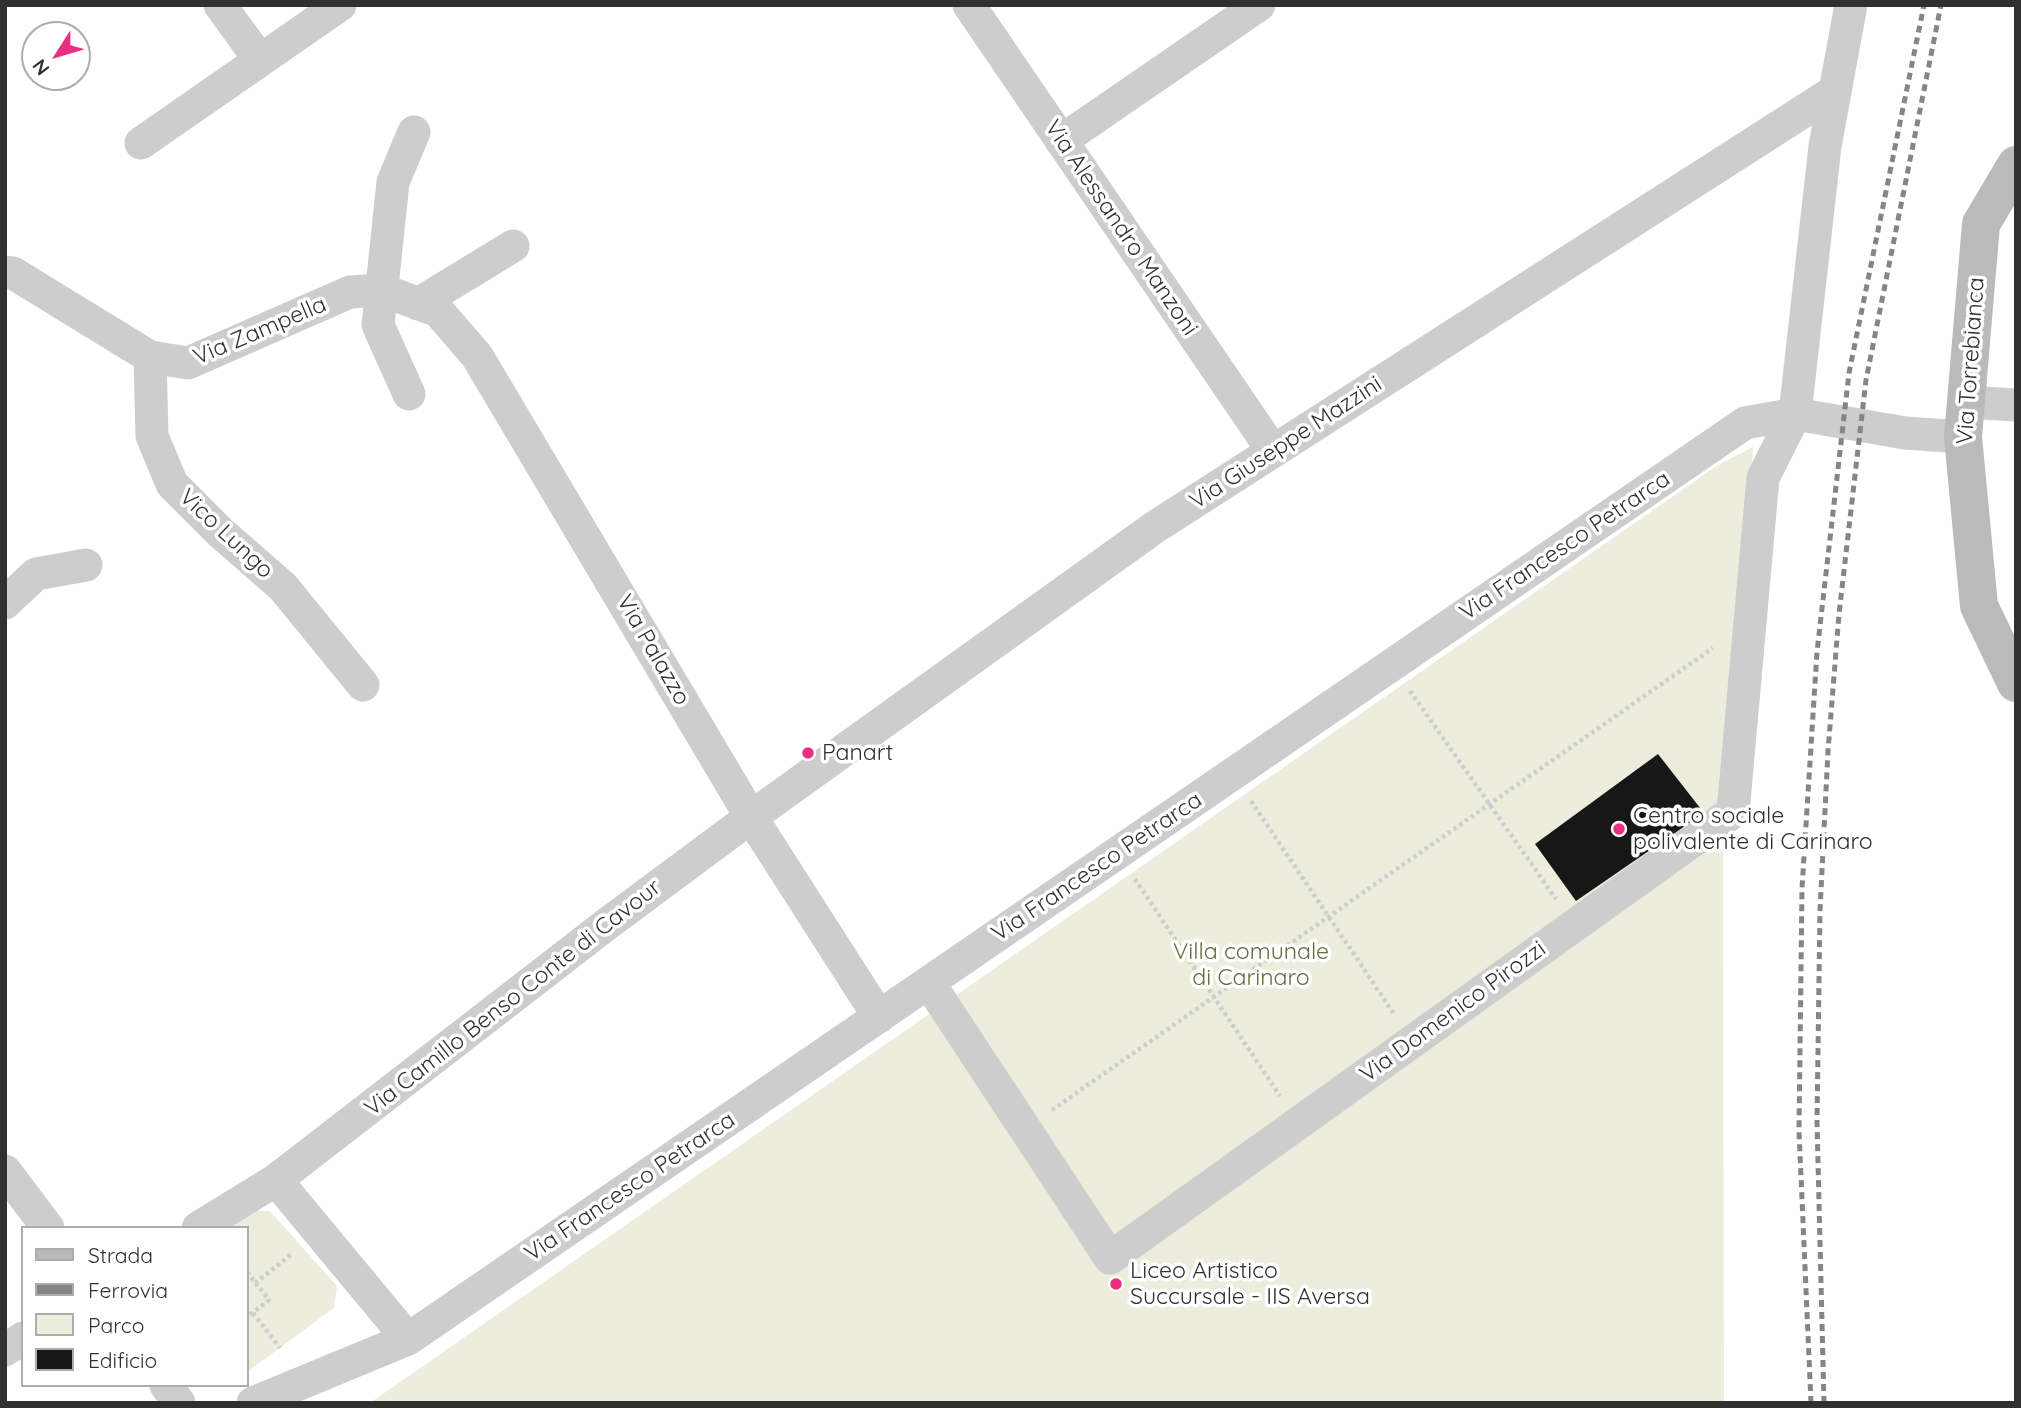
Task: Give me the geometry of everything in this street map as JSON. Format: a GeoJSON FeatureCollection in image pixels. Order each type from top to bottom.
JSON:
{"type":"FeatureCollection","features":[{"type":"Feature","properties":{"kind":"main road","name":"Via Torrebianca"},"geometry":{"type":"LineString","coordinates":[[2016,165],[1981,224],[1964,420],[1979,606],[2016,683]]}},
{"type":"Feature","properties":{"kind":"street"},"geometry":{"type":"LineString","coordinates":[[220,5],[260,60]]}},
{"type":"Feature","properties":{"kind":"street"},"geometry":{"type":"LineString","coordinates":[[141,143],[340,5]]}},
{"type":"Feature","properties":{"kind":"street","name":"Via Alessandro Manzoni"},"geometry":{"type":"LineString","coordinates":[[969,5],[1273,451]]}},
{"type":"Feature","properties":{"kind":"street"},"geometry":{"type":"LineString","coordinates":[[1061,141],[1259,5]]}},
{"type":"Feature","properties":{"kind":"street"},"geometry":{"type":"LineString","coordinates":[[1851,5],[1825,146],[1795,414],[1905,433],[2016,405]]}},
{"type":"Feature","properties":{"kind":"street","name":"Via Giuseppe Mazzini"},"geometry":{"type":"LineString","coordinates":[[751,817],[1155,527],[1835,90]]}},
{"type":"Feature","properties":{"kind":"street"},"geometry":{"type":"LineString","coordinates":[[409,394],[378,325],[403,298],[393,182],[414,132]]}},
{"type":"Feature","properties":{"kind":"street","name":"Via Zampella"},"geometry":{"type":"LineString","coordinates":[[5,272],[13,273],[150,357],[188,363],[350,292],[403,298],[513,246]]}},
{"type":"Feature","properties":{"kind":"street","name":"Via Palazzo"},"geometry":{"type":"LineString","coordinates":[[403,298],[438,311],[477,356],[751,817],[879,1017]]}},
{"type":"Feature","properties":{"kind":"street","name":"Vico Lungo"},"geometry":{"type":"LineString","coordinates":[[150,357],[152,436],[172,484],[219,532],[283,587],[363,685]]}},
{"type":"Feature","properties":{"kind":"street","name":"Via Domenico Pirozzi"},"geometry":{"type":"LineString","coordinates":[[929,983],[1110,1258],[1733,812],[1763,478],[1795,414]]}},
{"type":"Feature","properties":{"kind":"street","name":"Via Francesco Petrarca"},"geometry":{"type":"LineString","coordinates":[[253,1403],[408,1339],[1745,423],[1795,414]]}},
{"type":"Feature","properties":{"kind":"street"},"geometry":{"type":"LineString","coordinates":[[5,603],[36,574],[86,565]]}},
{"type":"Feature","properties":{"kind":"street","name":"Via Camillo Benso Conte di Cavour"},"geometry":{"type":"LineString","coordinates":[[201,1226],[276,1180],[607,924],[751,817]]}},
{"type":"Feature","properties":{"kind":"street"},"geometry":{"type":"LineString","coordinates":[[5,1171],[46,1226]]}},
{"type":"Feature","properties":{"kind":"street"},"geometry":{"type":"LineString","coordinates":[[276,1180],[408,1339]]}},
{"type":"Feature","properties":{"kind":"street"},"geometry":{"type":"LineString","coordinates":[[5,1350],[21,1339]]}},
{"type":"Feature","properties":{"kind":"street"},"geometry":{"type":"LineString","coordinates":[[167,1387],[179,1403]]}},
{"type":"Feature","properties":{"kind":"path"},"geometry":{"type":"LineString","coordinates":[[1026,1129],[1751,621]]}},
{"type":"Feature","properties":{"kind":"path"},"geometry":{"type":"LineString","coordinates":[[1391,665],[1575,925]]}},
{"type":"Feature","properties":{"kind":"path"},"geometry":{"type":"LineString","coordinates":[[1232,774],[1412,1041]]}},
{"type":"Feature","properties":{"kind":"path"},"geometry":{"type":"LineString","coordinates":[[1118,853],[1298,1122]]}},
{"type":"Feature","properties":{"kind":"path"},"geometry":{"type":"LineString","coordinates":[[255,1283],[301,1246]]}},
{"type":"Feature","properties":{"kind":"path"},"geometry":{"type":"LineString","coordinates":[[248,1273],[269,1300],[248,1316]]}},
{"type":"Feature","properties":{"kind":"path"},"geometry":{"type":"LineString","coordinates":[[253,1312],[280,1348]]}},
{"type":"Feature","properties":{"kind":"green space","name":"Villa comunale di Carinaro"},"geometry":{"type":"Polygon","coordinates":[[[1753,447],[1723,859],[1724,1403],[370,1403],[1718,465],[1753,447]]]}},
{"type":"Feature","properties":{"kind":"green space"},"geometry":{"type":"Polygon","coordinates":[[[252,1210],[270,1211],[337,1286],[334,1308],[248,1371],[248,1226],[231,1226],[252,1210]]]}},
{"type":"Feature","properties":{"kind":"building","name":"Centro sociale polivalente di Carinaro"},"geometry":{"type":"Polygon","coordinates":[[[1658,754],[1704,813],[1576,901],[1535,844],[1658,754]]]}},
{"type":"Feature","properties":{"kind":"railway"},"geometry":{"type":"LineString","coordinates":[[1811,1403],[1799,1131],[1802,888],[1817,652],[1849,373],[1924,5]]}},
{"type":"Feature","properties":{"kind":"railway"},"geometry":{"type":"LineString","coordinates":[[1824,1403],[1817,1122],[1820,910],[1828,751],[1839,614],[1866,380],[1941,5]]}},
{"type":"Feature","properties":{"kind":"place","name":"Panart"},"geometry":{"type":"Point","coordinates":[808,753]}},
{"type":"Feature","properties":{"kind":"place","name":"Centro sociale polivalente di Carinaro"},"geometry":{"type":"Point","coordinates":[1619,829]}},
{"type":"Feature","properties":{"kind":"place","name":"Liceo Artistico Succursale - IIS Aversa"},"geometry":{"type":"Point","coordinates":[1116,1284]}}]}
